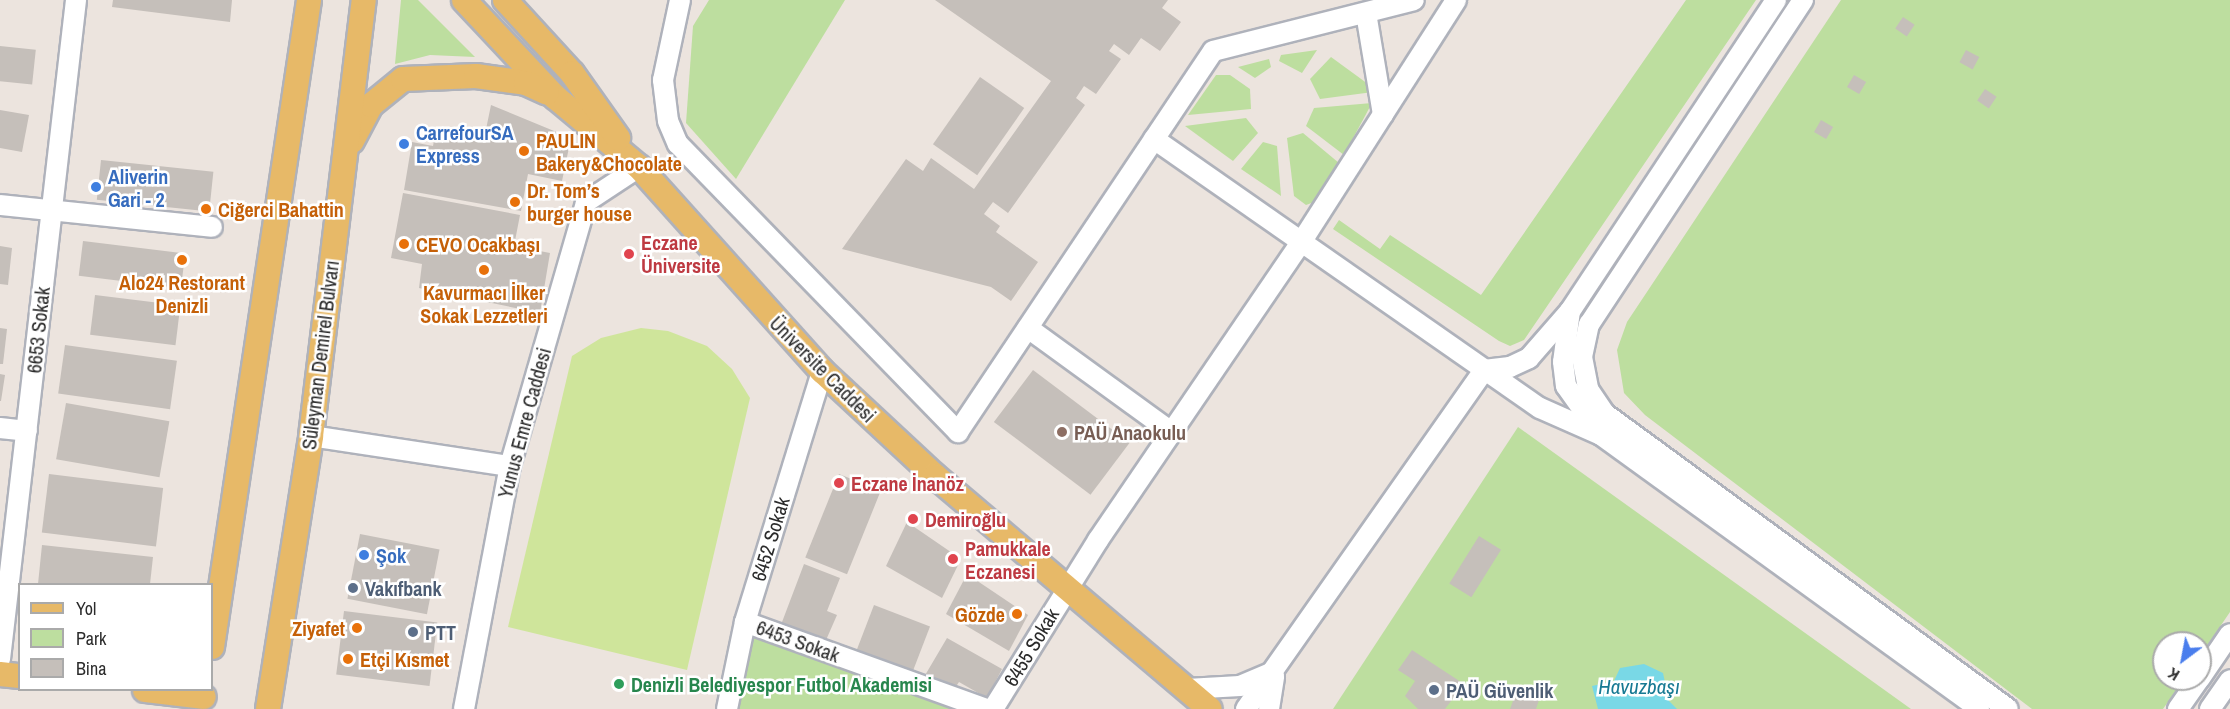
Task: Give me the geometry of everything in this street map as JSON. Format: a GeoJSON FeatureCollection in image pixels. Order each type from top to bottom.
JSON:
{"type":"FeatureCollection","features":[{"type":"Feature","properties":{"kind":"main road"},"geometry":{"type":"LineString","coordinates":[[213,640],[309,0]]}},
{"type":"Feature","properties":{"kind":"main road","name":"Süleyman Demirel Bulvarı"},"geometry":{"type":"LineString","coordinates":[[268,709],[311,436],[364,0]]}},
{"type":"Feature","properties":{"kind":"main road","name":"Üniversite Caddesi"},"geometry":{"type":"LineString","coordinates":[[464,0],[555,97],[639,167],[822,371],[935,476],[1068,585],[1210,709]]}},
{"type":"Feature","properties":{"kind":"main road"},"geometry":{"type":"LineString","coordinates":[[505,0],[572,73],[639,167]]}},
{"type":"Feature","properties":{"kind":"main road"},"geometry":{"type":"LineString","coordinates":[[344,160],[371,105],[403,79],[501,79],[555,97]]}},
{"type":"Feature","properties":{"kind":"main road"},"geometry":{"type":"LineString","coordinates":[[0,674],[18,676]]}},
{"type":"Feature","properties":{"kind":"main road"},"geometry":{"type":"LineString","coordinates":[[152,691],[204,698]]}},
{"type":"Feature","properties":{"kind":"street","name":"6653 Sokak"},"geometry":{"type":"LineString","coordinates":[[0,659],[76,0]]}},
{"type":"Feature","properties":{"kind":"street"},"geometry":{"type":"LineString","coordinates":[[680,0],[663,80],[668,121],[678,144],[958,432],[1213,51],[1414,0]]}},
{"type":"Feature","properties":{"kind":"street","name":"6455 Sokak"},"geometry":{"type":"LineString","coordinates":[[993,709],[1068,585],[1302,242],[1456,0]]}},
{"type":"Feature","properties":{"kind":"street"},"geometry":{"type":"LineString","coordinates":[[1484,370],[1510,368],[1529,358],[1570,311],[1776,0]]}},
{"type":"Feature","properties":{"kind":"street"},"geometry":{"type":"LineString","coordinates":[[1803,0],[1589,324],[1582,357],[1588,389],[1605,414],[2008,709]]}},
{"type":"Feature","properties":{"kind":"street"},"geometry":{"type":"LineString","coordinates":[[1366,13],[1383,115]]}},
{"type":"Feature","properties":{"kind":"street"},"geometry":{"type":"LineString","coordinates":[[1154,139],[1484,370],[1570,425],[1602,436]]}},
{"type":"Feature","properties":{"kind":"street","name":"Yunus Emre Caddesi"},"geometry":{"type":"LineString","coordinates":[[464,709],[510,466],[586,202],[639,167]]}},
{"type":"Feature","properties":{"kind":"street"},"geometry":{"type":"LineString","coordinates":[[0,205],[212,227]]}},
{"type":"Feature","properties":{"kind":"street"},"geometry":{"type":"LineString","coordinates":[[1570,311],[1563,362],[1566,386],[1601,435],[1979,709]]}},
{"type":"Feature","properties":{"kind":"street"},"geometry":{"type":"LineString","coordinates":[[1028,328],[1171,432]]}},
{"type":"Feature","properties":{"kind":"street"},"geometry":{"type":"LineString","coordinates":[[1246,709],[1275,671],[1484,370]]}},
{"type":"Feature","properties":{"kind":"street","name":"6452 Sokak"},"geometry":{"type":"LineString","coordinates":[[727,709],[745,622],[822,371]]}},
{"type":"Feature","properties":{"kind":"street"},"geometry":{"type":"LineString","coordinates":[[0,428],[27,430]]}},
{"type":"Feature","properties":{"kind":"street"},"geometry":{"type":"LineString","coordinates":[[311,436],[510,466]]}},
{"type":"Feature","properties":{"kind":"street","name":"6453 Sokak"},"geometry":{"type":"LineString","coordinates":[[745,622],[987,709]]}},
{"type":"Feature","properties":{"kind":"street"},"geometry":{"type":"LineString","coordinates":[[2212,660],[2230,634]]}},
{"type":"Feature","properties":{"kind":"street"},"geometry":{"type":"LineString","coordinates":[[1187,689],[1240,686],[1275,671]]}},
{"type":"Feature","properties":{"kind":"street"},"geometry":{"type":"LineString","coordinates":[[1269,709],[1275,671]]}},
{"type":"Feature","properties":{"kind":"street"},"geometry":{"type":"LineString","coordinates":[[2210,709],[2230,680]]}},
{"type":"Feature","properties":{"kind":"street"},"geometry":{"type":"LineString","coordinates":[[2178,709],[2191,691]]}},
{"type":"Feature","properties":{"kind":"green space"},"geometry":{"type":"Polygon","coordinates":[[[401,0],[418,0],[475,57],[430,55],[395,64],[401,0]]]}},
{"type":"Feature","properties":{"kind":"green space"},"geometry":{"type":"Polygon","coordinates":[[[709,0],[845,0],[736,179],[686,123],[693,26],[709,0]]]}},
{"type":"Feature","properties":{"kind":"green space"},"geometry":{"type":"Polygon","coordinates":[[[1686,0],[1756,0],[1524,340],[1510,346],[1499,341],[1333,229],[1339,220],[1380,249],[1390,235],[1481,295],[1686,0]]]}},
{"type":"Feature","properties":{"kind":"green space"},"geometry":{"type":"Polygon","coordinates":[[[1841,0],[2230,0],[2230,612],[2212,638],[2212,631],[2152,631],[2152,691],[2176,691],[2163,709],[2032,709],[1645,415],[1624,393],[1617,350],[1627,322],[1841,0]]]}},
{"type":"Feature","properties":{"kind":"green space"},"geometry":{"type":"Polygon","coordinates":[[[1317,50],[1302,73],[1279,61],[1281,55],[1317,50]]]}},
{"type":"Feature","properties":{"kind":"green space"},"geometry":{"type":"Polygon","coordinates":[[[1331,57],[1368,84],[1373,92],[1320,99],[1310,79],[1331,57]]]}},
{"type":"Feature","properties":{"kind":"green space"},"geometry":{"type":"Polygon","coordinates":[[[1269,59],[1271,67],[1255,78],[1238,67],[1269,59]]]}},
{"type":"Feature","properties":{"kind":"green space"},"geometry":{"type":"Polygon","coordinates":[[[1216,75],[1230,75],[1250,89],[1251,109],[1188,115],[1216,75]]]}},
{"type":"Feature","properties":{"kind":"green space"},"geometry":{"type":"Polygon","coordinates":[[[1372,103],[1344,155],[1306,126],[1314,108],[1372,103]]]}},
{"type":"Feature","properties":{"kind":"green space"},"geometry":{"type":"Polygon","coordinates":[[[1246,118],[1258,133],[1233,161],[1185,126],[1246,118]]]}},
{"type":"Feature","properties":{"kind":"green space"},"geometry":{"type":"Polygon","coordinates":[[[1303,133],[1339,163],[1317,201],[1306,205],[1294,196],[1287,138],[1303,133]]]}},
{"type":"Feature","properties":{"kind":"green space"},"geometry":{"type":"Polygon","coordinates":[[[1263,142],[1277,146],[1281,196],[1241,169],[1263,142]]]}},
{"type":"Feature","properties":{"kind":"green space"},"geometry":{"type":"Polygon","coordinates":[[[641,328],[668,331],[707,346],[732,369],[750,398],[687,670],[508,627],[572,356],[601,338],[641,328]]]}},
{"type":"Feature","properties":{"kind":"green space"},"geometry":{"type":"Polygon","coordinates":[[[1518,427],[1911,709],[1333,709],[1518,427]]]}},
{"type":"Feature","properties":{"kind":"green space"},"geometry":{"type":"Polygon","coordinates":[[[745,622],[987,709],[727,709],[745,622]]]}},
{"type":"Feature","properties":{"kind":"water","name":"Havuzbaşı"},"geometry":{"type":"Polygon","coordinates":[[[1644,664],[1663,673],[1669,701],[1677,709],[1598,709],[1592,686],[1614,681],[1620,668],[1644,664]]]}},
{"type":"Feature","properties":{"kind":"building"},"geometry":{"type":"Polygon","coordinates":[[[113,0],[232,0],[230,22],[112,7],[113,0]]]}},
{"type":"Feature","properties":{"kind":"building"},"geometry":{"type":"Polygon","coordinates":[[[935,0],[1168,0],[1162,8],[1181,22],[1160,51],[1141,38],[1129,55],[1114,44],[1109,51],[1121,59],[1096,94],[1084,86],[1076,98],[1085,105],[1008,213],[993,202],[984,214],[1000,226],[996,232],[1038,262],[1011,301],[991,287],[842,249],[906,159],[923,171],[931,158],[974,189],[1051,81],[935,0]]]}},
{"type":"Feature","properties":{"kind":"building"},"geometry":{"type":"Polygon","coordinates":[[[1903,17],[1915,25],[1907,36],[1895,29],[1903,17]]]}},
{"type":"Feature","properties":{"kind":"building"},"geometry":{"type":"Polygon","coordinates":[[[0,46],[36,50],[32,85],[0,81],[0,46]]]}},
{"type":"Feature","properties":{"kind":"building"},"geometry":{"type":"Polygon","coordinates":[[[1966,50],[1979,57],[1973,69],[1959,62],[1966,50]]]}},
{"type":"Feature","properties":{"kind":"building"},"geometry":{"type":"Polygon","coordinates":[[[1854,75],[1866,82],[1859,94],[1847,87],[1854,75]]]}},
{"type":"Feature","properties":{"kind":"building"},"geometry":{"type":"Polygon","coordinates":[[[980,77],[1024,108],[977,175],[933,144],[980,77]]]}},
{"type":"Feature","properties":{"kind":"building"},"geometry":{"type":"Polygon","coordinates":[[[1985,89],[1997,97],[1989,108],[1977,101],[1985,89]]]}},
{"type":"Feature","properties":{"kind":"building"},"geometry":{"type":"Polygon","coordinates":[[[491,105],[571,138],[562,181],[528,174],[521,211],[404,190],[412,142],[433,146],[436,130],[484,139],[491,105]]]}},
{"type":"Feature","properties":{"kind":"building"},"geometry":{"type":"Polygon","coordinates":[[[0,110],[29,115],[22,152],[0,148],[0,110]]]}},
{"type":"Feature","properties":{"kind":"building"},"geometry":{"type":"Polygon","coordinates":[[[1821,120],[1833,127],[1826,139],[1814,132],[1821,120]]]}},
{"type":"Feature","properties":{"kind":"building"},"geometry":{"type":"Polygon","coordinates":[[[101,160],[213,172],[209,212],[97,200],[101,160]]]}},
{"type":"Feature","properties":{"kind":"building","name":"Kavurmacı İlker Sokak Lezzetleri"},"geometry":{"type":"Polygon","coordinates":[[[403,193],[520,215],[514,246],[550,253],[540,313],[419,288],[422,264],[391,258],[403,193]]]}},
{"type":"Feature","properties":{"kind":"building"},"geometry":{"type":"Polygon","coordinates":[[[83,241],[185,254],[181,288],[79,276],[83,241]]]}},
{"type":"Feature","properties":{"kind":"building"},"geometry":{"type":"Polygon","coordinates":[[[0,246],[12,248],[8,285],[0,284],[0,246]]]}},
{"type":"Feature","properties":{"kind":"building"},"geometry":{"type":"Polygon","coordinates":[[[95,295],[180,305],[175,345],[90,335],[95,295]]]}},
{"type":"Feature","properties":{"kind":"building"},"geometry":{"type":"Polygon","coordinates":[[[0,328],[7,329],[3,364],[0,364],[0,328]]]}},
{"type":"Feature","properties":{"kind":"building"},"geometry":{"type":"Polygon","coordinates":[[[65,345],[177,361],[170,409],[58,394],[65,345]]]}},
{"type":"Feature","properties":{"kind":"building","name":"PAÜ Anaokulu"},"geometry":{"type":"Polygon","coordinates":[[[1033,370],[1130,443],[1091,495],[994,422],[1033,370]]]}},
{"type":"Feature","properties":{"kind":"building"},"geometry":{"type":"Polygon","coordinates":[[[0,374],[5,375],[1,401],[0,401],[0,374]]]}},
{"type":"Feature","properties":{"kind":"building"},"geometry":{"type":"Polygon","coordinates":[[[66,403],[169,421],[160,477],[56,459],[66,403]]]}},
{"type":"Feature","properties":{"kind":"building"},"geometry":{"type":"Polygon","coordinates":[[[49,474],[163,488],[156,547],[42,533],[49,474]]]}},
{"type":"Feature","properties":{"kind":"building"},"geometry":{"type":"Polygon","coordinates":[[[839,474],[881,491],[847,574],[805,557],[839,474]]]}},
{"type":"Feature","properties":{"kind":"building"},"geometry":{"type":"Polygon","coordinates":[[[907,522],[961,559],[942,598],[886,566],[907,522]]]}},
{"type":"Feature","properties":{"kind":"building"},"geometry":{"type":"Polygon","coordinates":[[[360,534],[440,549],[427,614],[347,599],[360,534]]]}},
{"type":"Feature","properties":{"kind":"building"},"geometry":{"type":"Polygon","coordinates":[[[1479,536],[1501,550],[1471,597],[1449,583],[1479,536]]]}},
{"type":"Feature","properties":{"kind":"building"},"geometry":{"type":"Polygon","coordinates":[[[42,545],[153,557],[150,583],[38,583],[42,545]]]}},
{"type":"Feature","properties":{"kind":"building"},"geometry":{"type":"Polygon","coordinates":[[[804,564],[840,578],[827,611],[837,615],[823,647],[779,630],[804,564]]]}},
{"type":"Feature","properties":{"kind":"building"},"geometry":{"type":"Polygon","coordinates":[[[967,574],[1028,615],[1009,651],[946,614],[967,574]]]}},
{"type":"Feature","properties":{"kind":"building"},"geometry":{"type":"Polygon","coordinates":[[[874,605],[930,627],[910,679],[854,657],[874,605]]]}},
{"type":"Feature","properties":{"kind":"building"},"geometry":{"type":"Polygon","coordinates":[[[344,611],[437,622],[429,686],[336,675],[344,611]]]}},
{"type":"Feature","properties":{"kind":"building"},"geometry":{"type":"Polygon","coordinates":[[[947,638],[1002,669],[987,698],[959,682],[953,691],[924,677],[947,638]]]}},
{"type":"Feature","properties":{"kind":"building","name":"PAÜ Güvenlik"},"geometry":{"type":"Polygon","coordinates":[[[1412,650],[1464,684],[1445,709],[1418,709],[1405,696],[1415,681],[1398,670],[1412,650]]]}},
{"type":"Feature","properties":{"kind":"building"},"geometry":{"type":"Polygon","coordinates":[[[1517,690],[1539,700],[1536,709],[1510,709],[1517,690]]]}},
{"type":"Feature","properties":{"kind":"place","name":"CarrefourSA Express"},"geometry":{"type":"Point","coordinates":[404,144]}},
{"type":"Feature","properties":{"kind":"place","name":"PAULIN Bakery&Chocolate"},"geometry":{"type":"Point","coordinates":[524,151]}},
{"type":"Feature","properties":{"kind":"place","name":"Aliverin Gari - 2"},"geometry":{"type":"Point","coordinates":[96,187]}},
{"type":"Feature","properties":{"kind":"place","name":"Dr. Tom’s burger house"},"geometry":{"type":"Point","coordinates":[515,202]}},
{"type":"Feature","properties":{"kind":"place","name":"Ciğerci Bahattin"},"geometry":{"type":"Point","coordinates":[206,209]}},
{"type":"Feature","properties":{"kind":"place","name":"CEVO Ocakbaşı"},"geometry":{"type":"Point","coordinates":[404,244]}},
{"type":"Feature","properties":{"kind":"place","name":"Eczane Üniversite"},"geometry":{"type":"Point","coordinates":[629,254]}},
{"type":"Feature","properties":{"kind":"place","name":"Alo24 Restorant Denizli"},"geometry":{"type":"Point","coordinates":[182,260]}},
{"type":"Feature","properties":{"kind":"place","name":"Kavurmacı İlker Sokak Lezzetleri"},"geometry":{"type":"Point","coordinates":[484,270]}},
{"type":"Feature","properties":{"kind":"place","name":"PAÜ Anaokulu"},"geometry":{"type":"Point","coordinates":[1062,432]}},
{"type":"Feature","properties":{"kind":"place","name":"Eczane İnanöz"},"geometry":{"type":"Point","coordinates":[839,483]}},
{"type":"Feature","properties":{"kind":"place","name":"Demiroğlu"},"geometry":{"type":"Point","coordinates":[913,519]}},
{"type":"Feature","properties":{"kind":"place","name":"Şok"},"geometry":{"type":"Point","coordinates":[364,555]}},
{"type":"Feature","properties":{"kind":"place","name":"Pamukkale Eczanesi"},"geometry":{"type":"Point","coordinates":[953,559]}},
{"type":"Feature","properties":{"kind":"place","name":"Vakıfbank"},"geometry":{"type":"Point","coordinates":[353,588]}},
{"type":"Feature","properties":{"kind":"place","name":"Gözde"},"geometry":{"type":"Point","coordinates":[1017,614]}},
{"type":"Feature","properties":{"kind":"place","name":"Ziyafet"},"geometry":{"type":"Point","coordinates":[357,628]}},
{"type":"Feature","properties":{"kind":"place","name":"PTT"},"geometry":{"type":"Point","coordinates":[413,632]}},
{"type":"Feature","properties":{"kind":"place","name":"Etçi Kısmet"},"geometry":{"type":"Point","coordinates":[348,659]}},
{"type":"Feature","properties":{"kind":"place","name":"Denizli Belediyespor Futbol Akademisi"},"geometry":{"type":"Point","coordinates":[619,684]}},
{"type":"Feature","properties":{"kind":"place","name":"PAÜ Güvenlik"},"geometry":{"type":"Point","coordinates":[1434,690]}}]}
